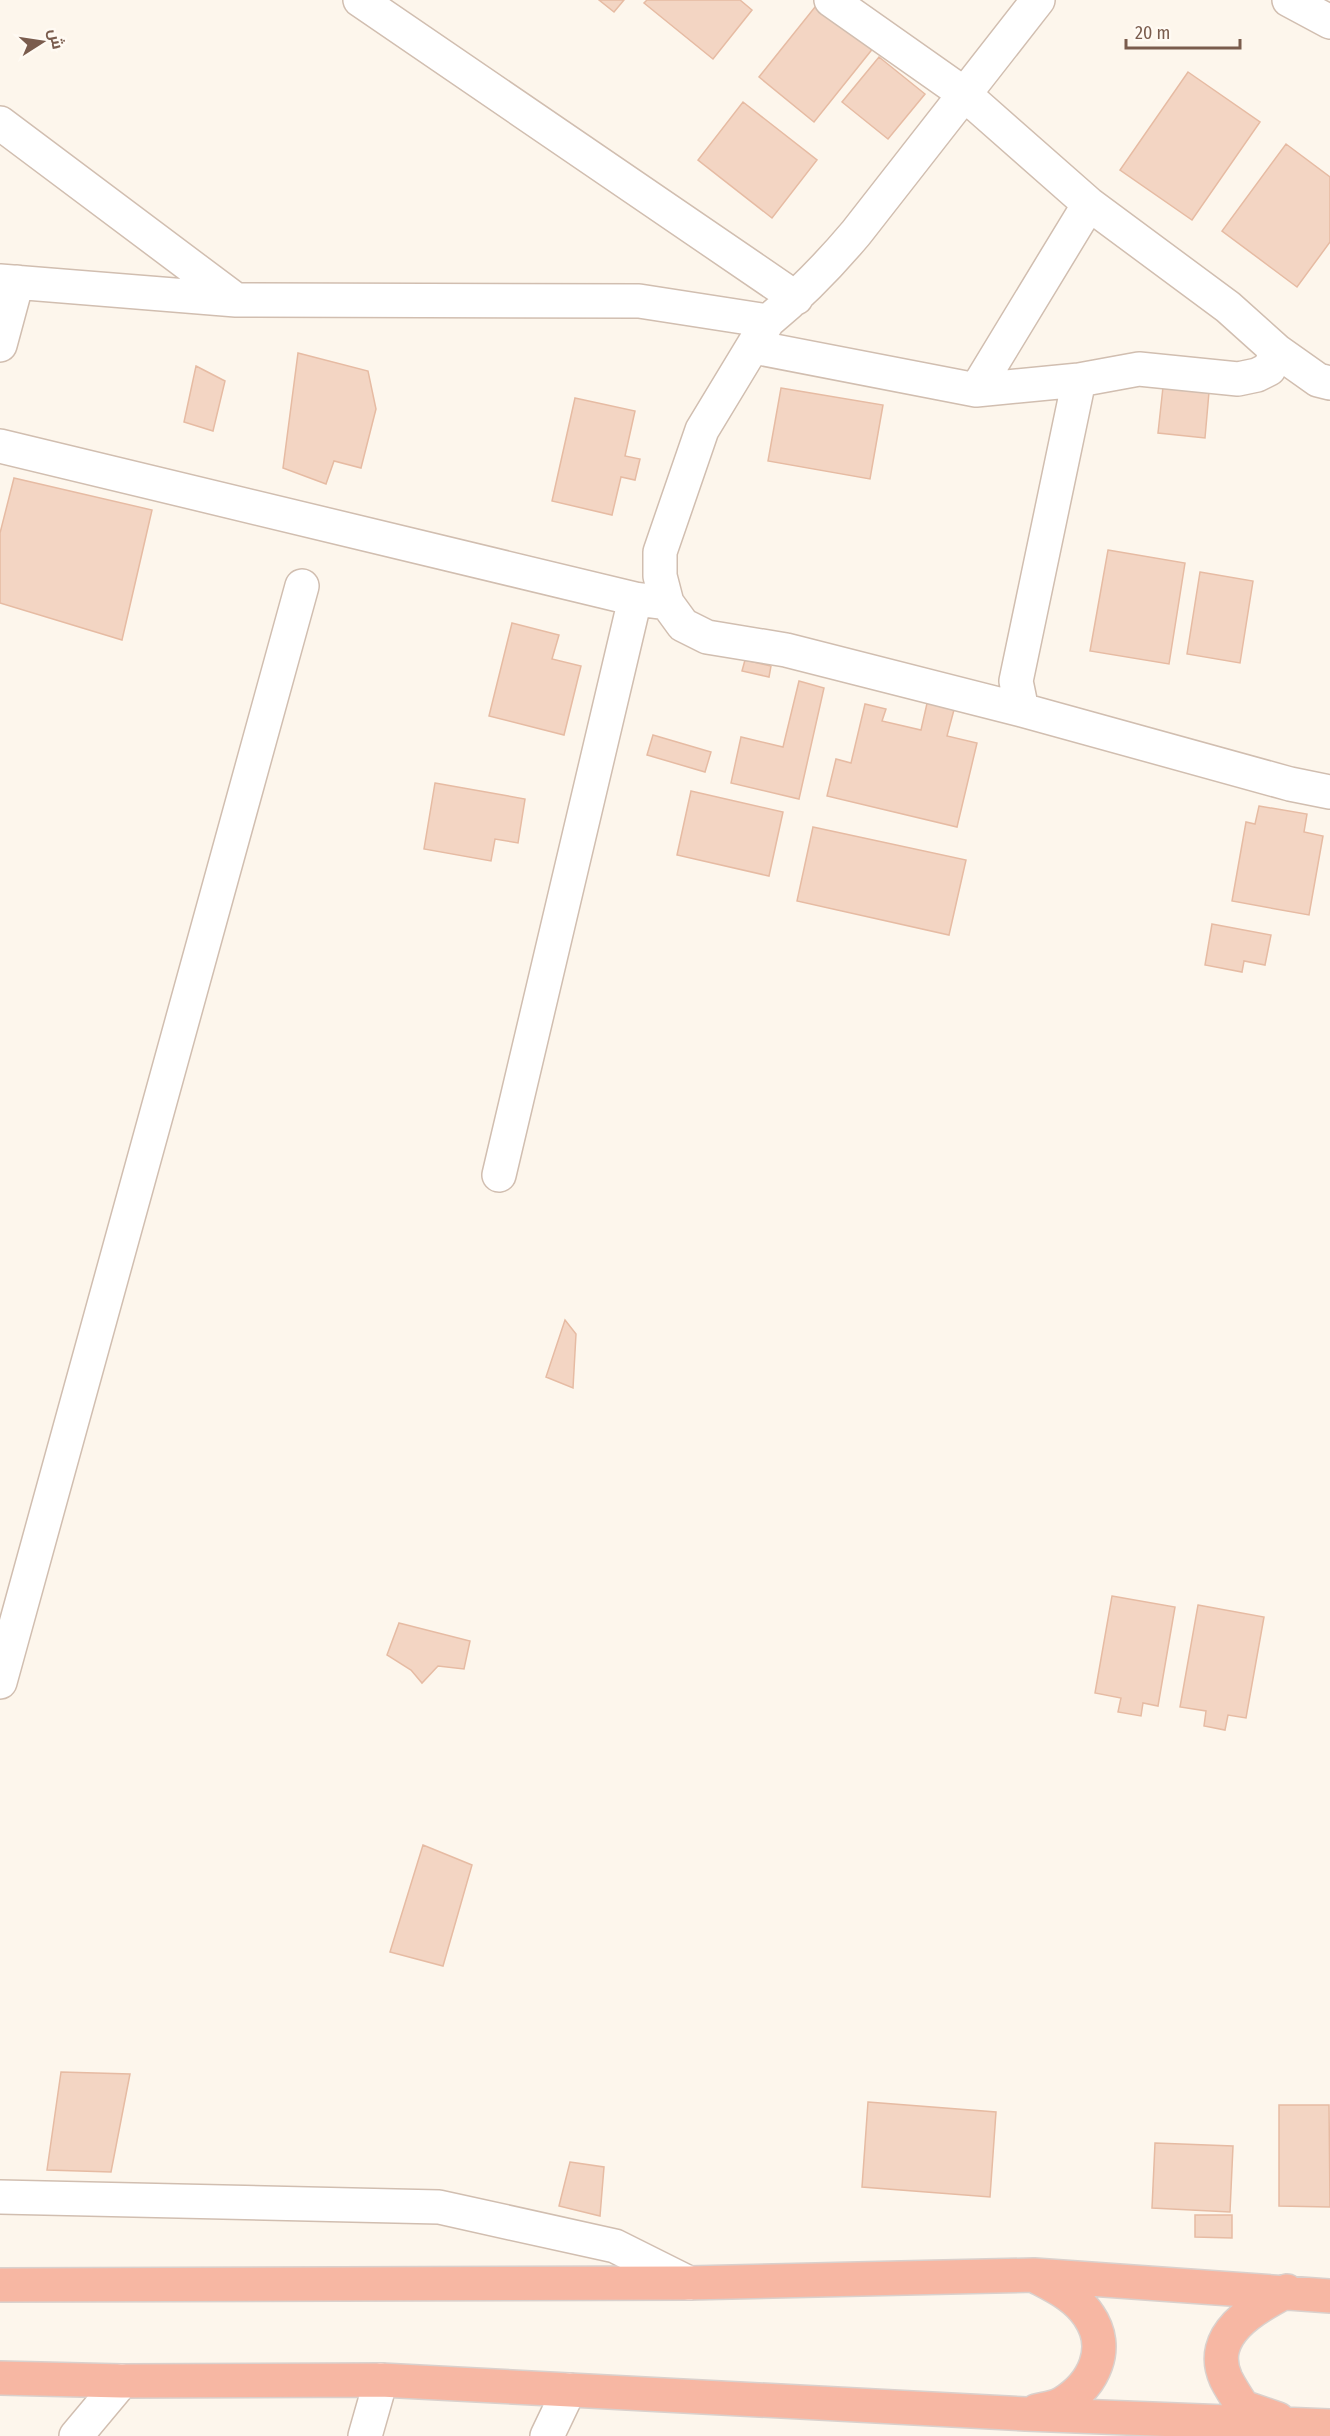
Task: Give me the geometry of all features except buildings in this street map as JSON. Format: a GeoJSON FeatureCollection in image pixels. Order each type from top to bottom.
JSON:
{"type":"FeatureCollection","features":[{"type":"Feature","properties":{"kind":"highway"},"geometry":{"type":"LineString","coordinates":[[1026,2414],[1062,2404],[1088,2381],[1097,2366],[1101,2350],[1097,2331],[1088,2314],[1066,2292],[1034,2276]]}},
{"type":"Feature","properties":{"kind":"highway"},"geometry":{"type":"LineString","coordinates":[[0,2284],[689,2283],[1034,2276],[1287,2291],[1330,2296]]}},
{"type":"Feature","properties":{"kind":"highway"},"geometry":{"type":"LineString","coordinates":[[1287,2291],[1242,2318],[1225,2339],[1221,2358],[1226,2378],[1243,2407],[1315,2426]]}},
{"type":"Feature","properties":{"kind":"highway"},"geometry":{"type":"LineString","coordinates":[[0,2378],[122,2381],[381,2380],[1026,2414],[1315,2426]]}},
{"type":"Feature","properties":{"kind":"street"},"geometry":{"type":"LineString","coordinates":[[360,0],[796,298]]}},
{"type":"Feature","properties":{"kind":"street"},"geometry":{"type":"LineString","coordinates":[[831,0],[963,93],[1089,204],[1228,307],[1277,351],[1318,380],[1330,383]]}},
{"type":"Feature","properties":{"kind":"street"},"geometry":{"type":"LineString","coordinates":[[499,1175],[651,601],[660,576],[660,552],[702,430],[761,334],[831,263],[856,233],[963,93],[1038,0]]}},
{"type":"Feature","properties":{"kind":"street"},"geometry":{"type":"LineString","coordinates":[[1289,0],[1330,22]]}},
{"type":"Feature","properties":{"kind":"street"},"geometry":{"type":"LineString","coordinates":[[0,123],[236,300]]}},
{"type":"Feature","properties":{"kind":"street"},"geometry":{"type":"LineString","coordinates":[[976,390],[1089,204]]}},
{"type":"Feature","properties":{"kind":"street"},"geometry":{"type":"LineString","coordinates":[[0,345],[9,282],[236,300],[639,301],[976,390],[1079,380],[1139,369],[1238,379],[1257,375],[1269,369],[1277,351]]}},
{"type":"Feature","properties":{"kind":"street"},"geometry":{"type":"LineString","coordinates":[[1022,710],[1016,681],[1079,380]]}},
{"type":"Feature","properties":{"kind":"street"},"geometry":{"type":"LineString","coordinates":[[0,446],[651,601],[684,625],[707,637],[786,650],[1022,710],[1290,784],[1330,792]]}},
{"type":"Feature","properties":{"kind":"street"},"geometry":{"type":"LineString","coordinates":[[0,1682],[302,586]]}},
{"type":"Feature","properties":{"kind":"street"},"geometry":{"type":"LineString","coordinates":[[0,2197],[439,2207],[615,2246],[689,2283]]}},
{"type":"Feature","properties":{"kind":"street"},"geometry":{"type":"LineString","coordinates":[[365,2436],[381,2380]]}},
{"type":"Feature","properties":{"kind":"street"},"geometry":{"type":"LineString","coordinates":[[76,2436],[122,2381]]}},
{"type":"Feature","properties":{"kind":"street"},"geometry":{"type":"LineString","coordinates":[[547,2436],[568,2390]]}}]}
